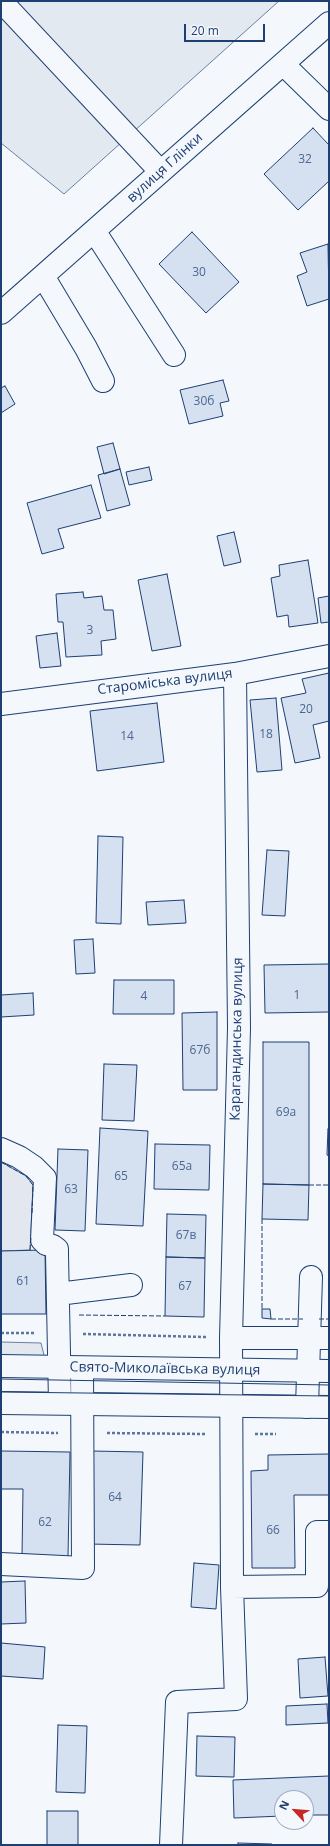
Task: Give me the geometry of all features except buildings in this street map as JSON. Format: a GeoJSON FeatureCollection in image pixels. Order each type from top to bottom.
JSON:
{"type":"FeatureCollection","features":[{"type":"Feature","properties":{"kind":"street"},"geometry":{"type":"LineString","coordinates":[[1,1],[160,171]]}},
{"type":"Feature","properties":{"kind":"street","name":"вулиця Глінки"},"geometry":{"type":"LineString","coordinates":[[1,313],[329,23]]}},
{"type":"Feature","properties":{"kind":"street"},"geometry":{"type":"LineString","coordinates":[[283,64],[329,109]]}},
{"type":"Feature","properties":{"kind":"street"},"geometry":{"type":"LineString","coordinates":[[94,232],[174,355]]}},
{"type":"Feature","properties":{"kind":"street"},"geometry":{"type":"LineString","coordinates":[[43,276],[86,348],[103,381]]}},
{"type":"Feature","properties":{"kind":"street","name":"Староміська вулиця"},"geometry":{"type":"LineString","coordinates":[[1,704],[235,674],[329,656]]}},
{"type":"Feature","properties":{"kind":"street","name":"Карагандинська вулиця"},"geometry":{"type":"LineString","coordinates":[[171,1845],[177,1702],[236,1699],[232,1587],[231,1405],[231,1338],[239,1028],[235,674]]}},
{"type":"Feature","properties":{"kind":"street"},"geometry":{"type":"LineString","coordinates":[[1,1149],[19,1157],[34,1167],[45,1178],[42,1240],[57,1249],[60,1403]]}},
{"type":"Feature","properties":{"kind":"street"},"geometry":{"type":"LineString","coordinates":[[307,1407],[318,1371],[319,1338],[311,1277]]}},
{"type":"Feature","properties":{"kind":"street"},"geometry":{"type":"LineString","coordinates":[[58,1294],[131,1285]]}},
{"type":"Feature","properties":{"kind":"street"},"geometry":{"type":"LineString","coordinates":[[231,1338],[319,1338]]}},
{"type":"Feature","properties":{"kind":"street","name":"Свято-Миколаївська вулиця"},"geometry":{"type":"LineString","coordinates":[[1,1366],[318,1371]]}},
{"type":"Feature","properties":{"kind":"street"},"geometry":{"type":"LineString","coordinates":[[1,1564],[83,1568],[82,1368]]}},
{"type":"Feature","properties":{"kind":"street"},"geometry":{"type":"LineString","coordinates":[[1,1403],[231,1405],[329,1408]]}},
{"type":"Feature","properties":{"kind":"street"},"geometry":{"type":"LineString","coordinates":[[232,1587],[317,1586],[317,1532],[329,1532]]}},
{"type":"Feature","properties":{"kind":"path"},"geometry":{"type":"LineString","coordinates":[[1,1333],[59,1333],[231,1338]]}},
{"type":"Feature","properties":{"kind":"path"},"geometry":{"type":"LineString","coordinates":[[1,1432],[277,1434]]}},
{"type":"Feature","properties":{"kind":"shaded area"},"geometry":{"type":"Polygon","coordinates":[[[1,1],[279,1],[64,194],[1,143],[1,1]]]}},
{"type":"Feature","properties":{"kind":"shaded area"},"geometry":{"type":"Polygon","coordinates":[[[1,1162],[26,1176],[33,1185],[30,1250],[1,1251],[1,1162]]]}},
{"type":"Feature","properties":{"kind":"shaded area"},"geometry":{"type":"Polygon","coordinates":[[[1,1342],[41,1343],[47,1367],[1,1366],[1,1342]]]}},
{"type":"Feature","properties":{"kind":"tram line"},"geometry":{"type":"LineString","coordinates":[[1,1379],[329,1385]]}},
{"type":"Feature","properties":{"kind":"tram line"},"geometry":{"type":"LineString","coordinates":[[1,1392],[329,1396]]}},
{"type":"Feature","properties":{"kind":"fence"},"geometry":{"type":"LineString","coordinates":[[1,1162],[26,1176],[33,1185],[32,1214]]}},
{"type":"Feature","properties":{"kind":"fence"},"geometry":{"type":"LineString","coordinates":[[309,1185],[329,1185]]}},
{"type":"Feature","properties":{"kind":"fence"},"geometry":{"type":"LineString","coordinates":[[262,1219],[262,1309]]}},
{"type":"Feature","properties":{"kind":"fence"},"geometry":{"type":"LineString","coordinates":[[30,1250],[31,1238]]}},
{"type":"Feature","properties":{"kind":"fence"},"geometry":{"type":"LineString","coordinates":[[79,1315],[165,1316]]}},
{"type":"Feature","properties":{"kind":"fence"},"geometry":{"type":"LineString","coordinates":[[271,1319],[303,1319]]}},
{"type":"Feature","properties":{"kind":"fence"},"geometry":{"type":"LineString","coordinates":[[319,1319],[329,1319]]}}]}
